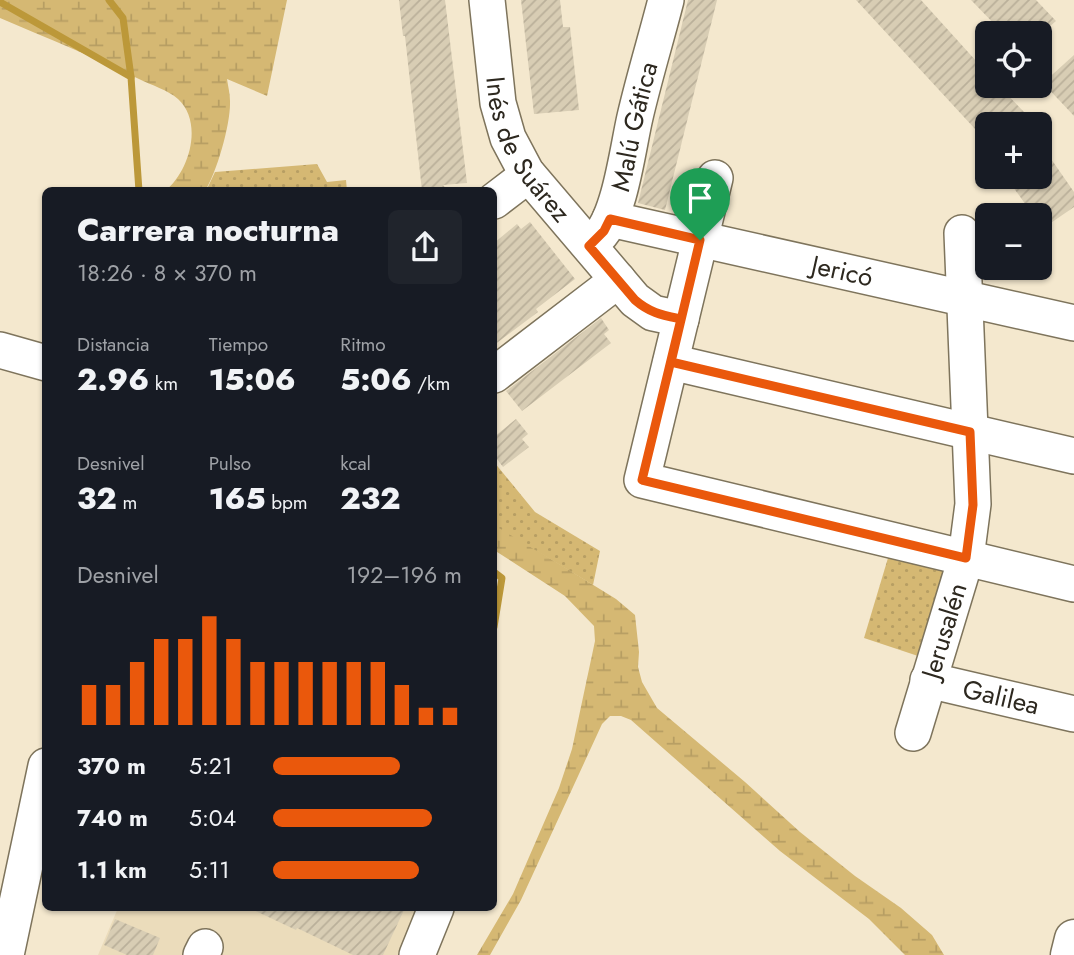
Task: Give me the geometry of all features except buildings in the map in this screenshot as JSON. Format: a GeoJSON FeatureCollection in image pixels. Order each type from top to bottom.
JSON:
{"type":"FeatureCollection","features":[{"type":"Feature","properties":{"kind":"main road"},"geometry":{"type":"LineString","coordinates":[[1070,955],[1074,939]]}},
{"type":"Feature","properties":{"kind":"street","name":"Inés de Suárez"},"geometry":{"type":"LineString","coordinates":[[487,0],[498,103],[508,138],[528,175],[644,307],[653,313],[681,319]]}},
{"type":"Feature","properties":{"kind":"street","name":"Malú Gática"},"geometry":{"type":"LineString","coordinates":[[589,246],[604,231],[610,219],[666,0]]}},
{"type":"Feature","properties":{"kind":"street"},"geometry":{"type":"LineString","coordinates":[[497,199],[528,175]]}},
{"type":"Feature","properties":{"kind":"street"},"geometry":{"type":"LineString","coordinates":[[715,178],[642,480],[1074,584]]}},
{"type":"Feature","properties":{"kind":"street","name":"Jericó"},"geometry":{"type":"LineString","coordinates":[[610,219],[1074,323]]}},
{"type":"Feature","properties":{"kind":"street","name":"Jerusalén"},"geometry":{"type":"LineString","coordinates":[[913,733],[966,558],[973,505],[962,233]]}},
{"type":"Feature","properties":{"kind":"street"},"geometry":{"type":"LineString","coordinates":[[497,373],[618,280]]}},
{"type":"Feature","properties":{"kind":"street"},"geometry":{"type":"LineString","coordinates":[[0,350],[42,362]]}},
{"type":"Feature","properties":{"kind":"street"},"geometry":{"type":"LineString","coordinates":[[671,362],[1074,456]]}},
{"type":"Feature","properties":{"kind":"street","name":"Galilea"},"geometry":{"type":"LineString","coordinates":[[928,681],[1074,714]]}},
{"type":"Feature","properties":{"kind":"street"},"geometry":{"type":"LineString","coordinates":[[6,955],[42,785]]}},
{"type":"Feature","properties":{"kind":"street"},"geometry":{"type":"LineString","coordinates":[[417,955],[435,911]]}},
{"type":"Feature","properties":{"kind":"shaded area"},"geometry":{"type":"Polygon","coordinates":[[[117,911],[418,911],[400,955],[98,955],[117,911]]]}},
{"type":"Feature","properties":{"kind":"green space"},"geometry":{"type":"Polygon","coordinates":[[[0,0],[287,0],[267,96],[227,79],[230,101],[226,134],[208,187],[170,187],[187,160],[192,134],[186,109],[178,99],[105,63],[0,18],[0,0]]]}},
{"type":"Feature","properties":{"kind":"green space"},"geometry":{"type":"Polygon","coordinates":[[[317,164],[327,182],[346,180],[347,187],[208,187],[215,172],[317,164]]]}},
{"type":"Feature","properties":{"kind":"green space"},"geometry":{"type":"Polygon","coordinates":[[[497,466],[535,512],[600,551],[593,585],[497,527],[497,466]]]}},
{"type":"Feature","properties":{"kind":"green space"},"geometry":{"type":"Polygon","coordinates":[[[497,526],[616,599],[635,615],[638,667],[642,682],[657,708],[800,832],[901,908],[932,935],[944,955],[905,955],[869,919],[780,851],[631,720],[610,716],[602,724],[521,900],[490,955],[477,955],[513,894],[559,788],[572,749],[595,641],[594,626],[565,596],[497,552],[497,526]]]}},
{"type":"Feature","properties":{"kind":"green space"},"geometry":{"type":"Polygon","coordinates":[[[891,548],[951,564],[924,658],[864,638],[891,548]]]}},
{"type":"Feature","properties":{"kind":"waterway"},"geometry":{"type":"LineString","coordinates":[[109,0],[123,18],[131,77]]}},
{"type":"Feature","properties":{"kind":"waterway"},"geometry":{"type":"LineString","coordinates":[[0,2],[131,77],[139,187]]}},
{"type":"Feature","properties":{"kind":"waterway"},"geometry":{"type":"LineString","coordinates":[[497,574],[502,578],[497,609]]}},
{"type":"Feature","properties":{"kind":"route"},"geometry":{"type":"LineString","coordinates":[[610,219],[700,240],[671,362],[970,432],[973,505],[966,558],[642,480],[681,319],[653,313],[635,300],[589,246],[604,231],[610,219]]}}]}
